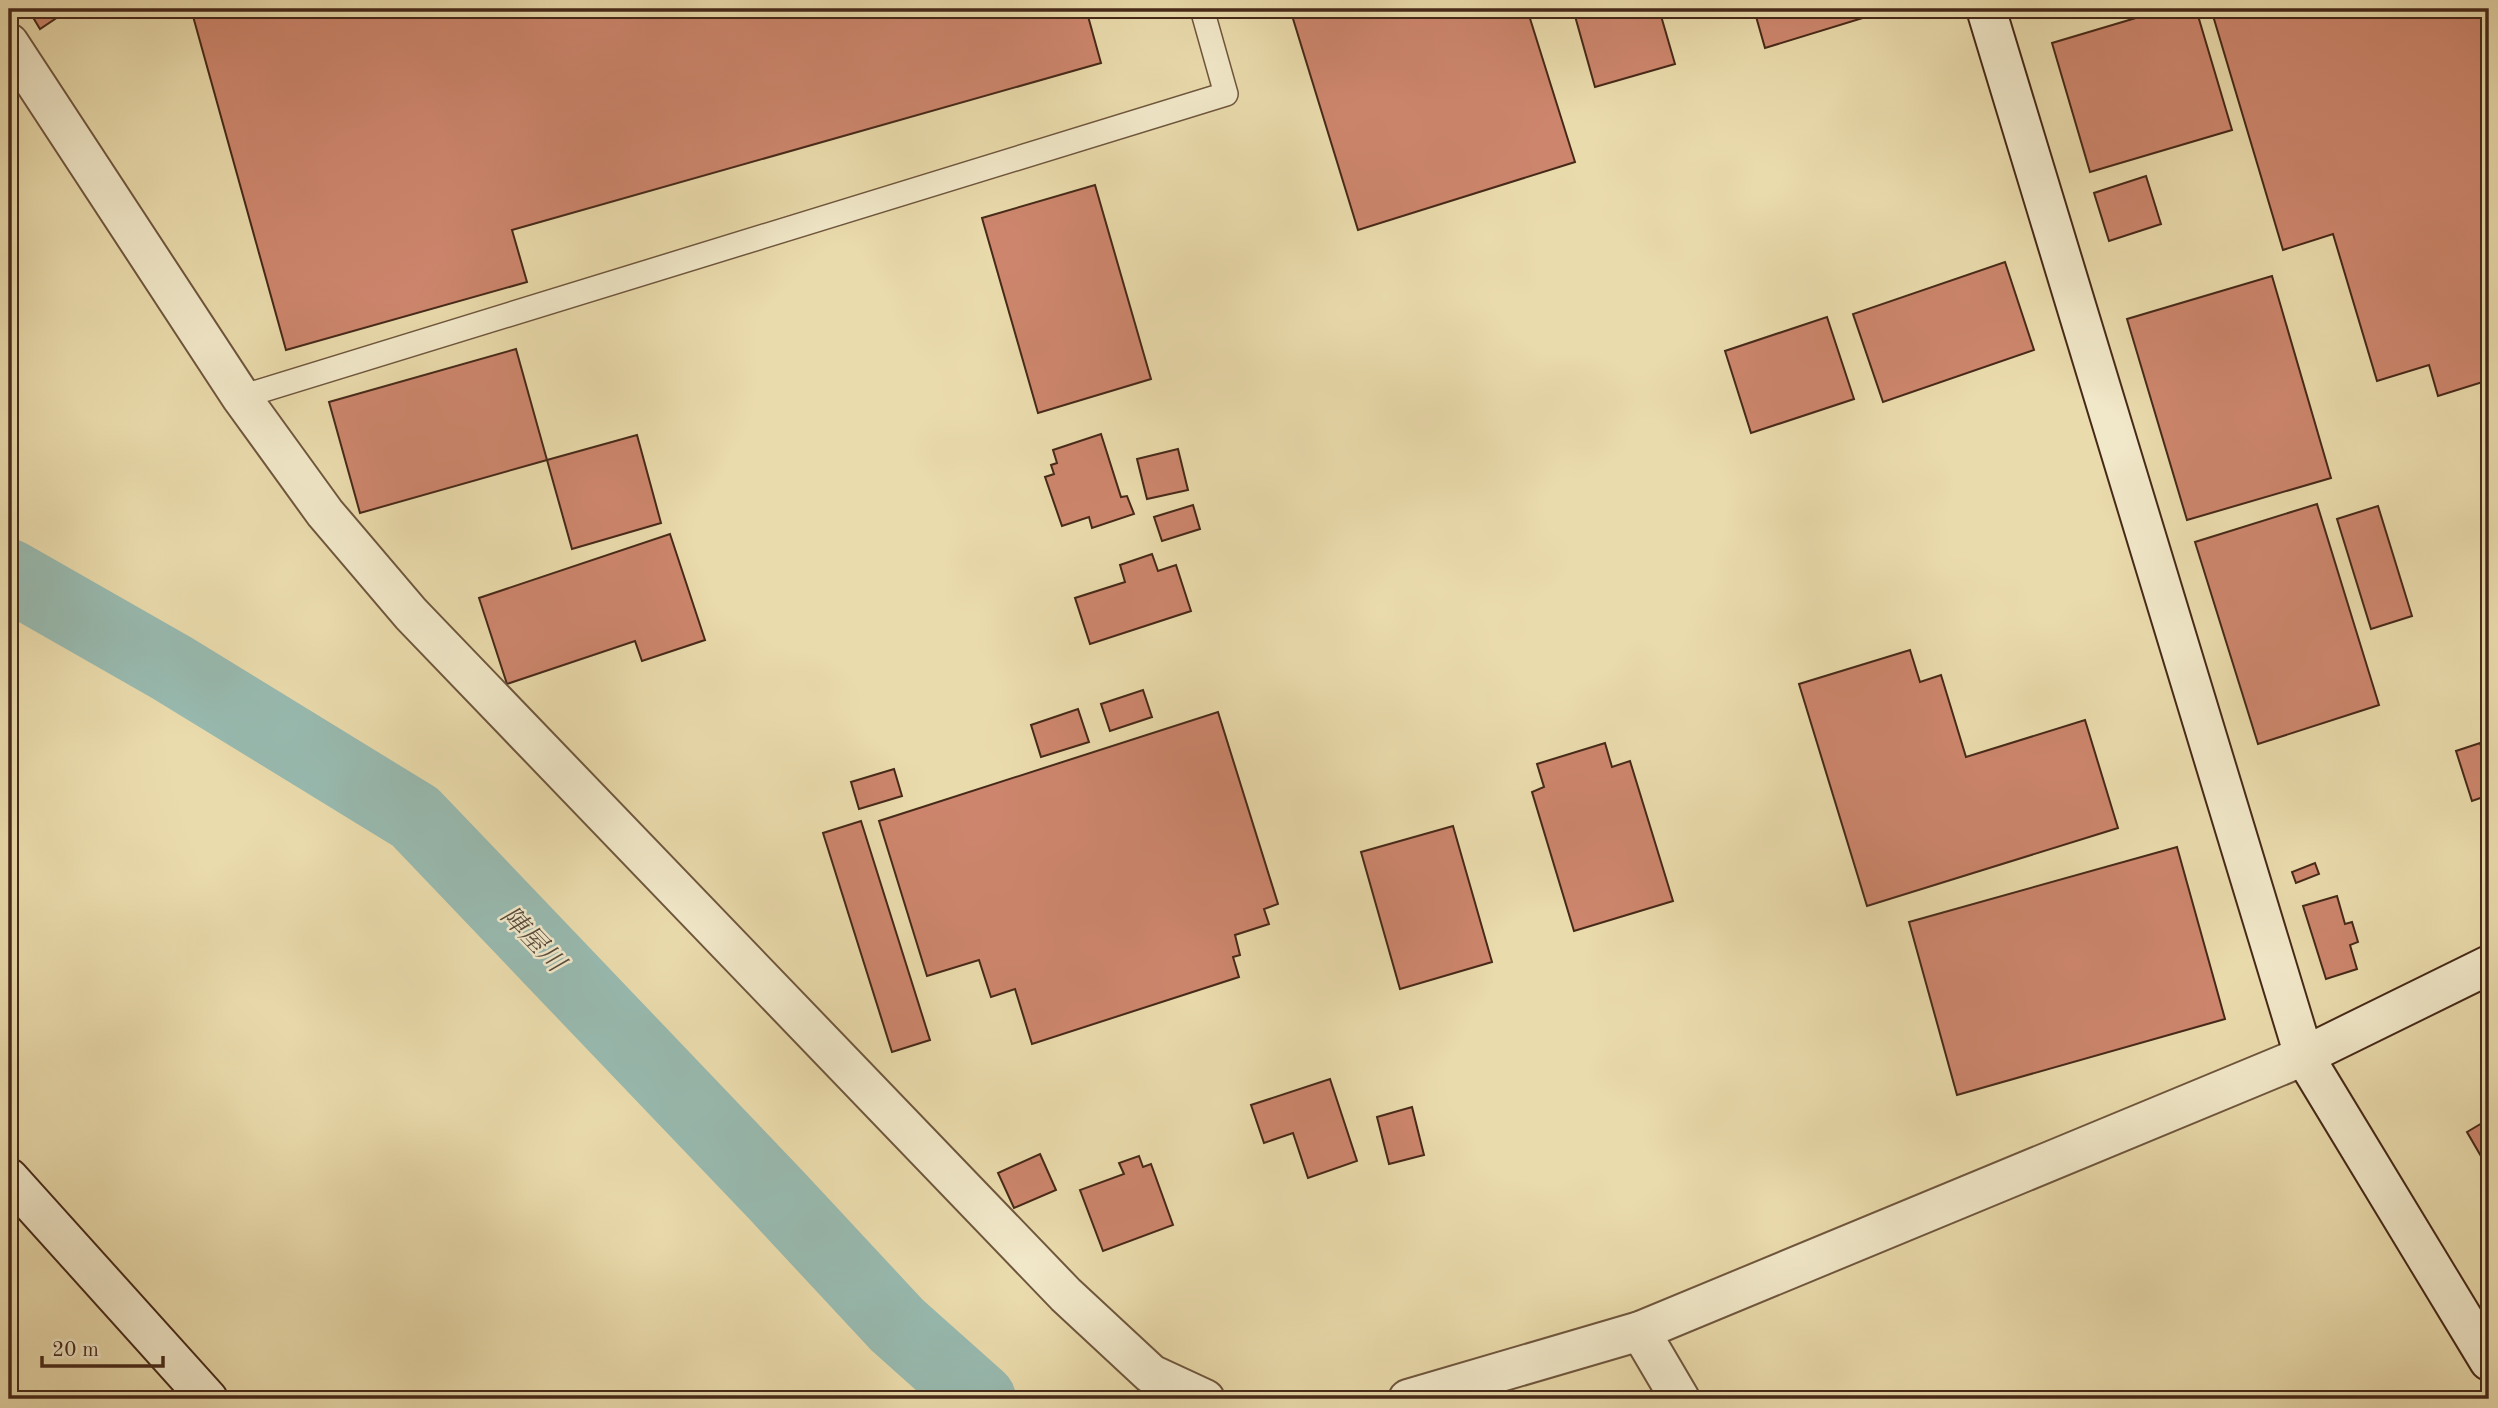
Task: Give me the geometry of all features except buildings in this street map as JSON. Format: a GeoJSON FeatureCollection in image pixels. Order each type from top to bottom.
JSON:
{"type":"FeatureCollection","features":[{"type":"Feature","properties":{"kind":"street"},"geometry":{"type":"LineString","coordinates":[[1986,9],[2304,1056],[2489,1361]]}},
{"type":"Feature","properties":{"kind":"street"},"geometry":{"type":"LineString","coordinates":[[9,43],[241,397],[325,513],[411,614],[1046,1275],[1151,1374],[1205,1399]]}},
{"type":"Feature","properties":{"kind":"street"},"geometry":{"type":"LineString","coordinates":[[1408,1399],[1640,1331],[2304,1056],[2489,965]]}},
{"type":"Feature","properties":{"kind":"street"},"geometry":{"type":"LineString","coordinates":[[9,1178],[208,1399]]}},
{"type":"Feature","properties":{"kind":"street"},"geometry":{"type":"LineString","coordinates":[[1640,1331],[1680,1399]]}},
{"type":"Feature","properties":{"kind":"lane"},"geometry":{"type":"LineString","coordinates":[[241,397],[1226,94],[1202,9]]}},
{"type":"Feature","properties":{"kind":"waterway","name":"陣屋川"},"geometry":{"type":"LineString","coordinates":[[9,575],[172,668],[415,817],[897,1325],[980,1399]]}}]}
